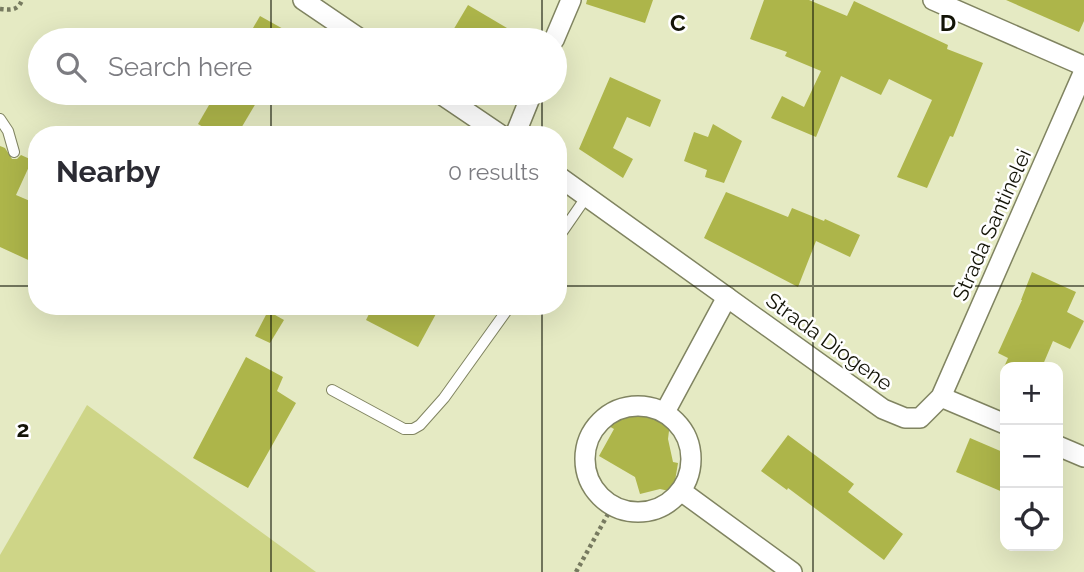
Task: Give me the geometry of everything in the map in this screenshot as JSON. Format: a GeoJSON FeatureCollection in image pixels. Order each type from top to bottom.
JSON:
{"type":"FeatureCollection","features":[{"type":"Feature","properties":{"kind":"street"},"geometry":{"type":"LineString","coordinates":[[303,0],[344,28]]}},
{"type":"Feature","properties":{"kind":"street"},"geometry":{"type":"LineString","coordinates":[[559,28],[571,0]]}},
{"type":"Feature","properties":{"kind":"street"},"geometry":{"type":"LineString","coordinates":[[933,0],[1084,68]]}},
{"type":"Feature","properties":{"kind":"street","name":"Strada Santinelei"},"geometry":{"type":"LineString","coordinates":[[941,397],[1084,68]]}},
{"type":"Feature","properties":{"kind":"street"},"geometry":{"type":"LineString","coordinates":[[457,105],[488,126]]}},
{"type":"Feature","properties":{"kind":"street"},"geometry":{"type":"LineString","coordinates":[[519,126],[527,105]]}},
{"type":"Feature","properties":{"kind":"street","name":"Strada Diogene"},"geometry":{"type":"LineString","coordinates":[[567,182],[883,409],[905,418],[920,418],[941,397]]}},
{"type":"Feature","properties":{"kind":"street"},"geometry":{"type":"LineString","coordinates":[[665,412],[727,297]]}},
{"type":"Feature","properties":{"kind":"street"},"geometry":{"type":"LineString","coordinates":[[941,397],[1000,422]]}},
{"type":"Feature","properties":{"kind":"street"},"geometry":{"type":"LineString","coordinates":[[649,406],[665,412],[679,424],[688,439],[692,457],[689,475],[681,491],[657,509],[642,512],[627,511],[600,495],[588,473],[586,449],[592,433],[602,419],[616,410],[649,406]]}},
{"type":"Feature","properties":{"kind":"street"},"geometry":{"type":"LineString","coordinates":[[1063,448],[1084,457]]}},
{"type":"Feature","properties":{"kind":"street"},"geometry":{"type":"LineString","coordinates":[[681,491],[787,571]]}},
{"type":"Feature","properties":{"kind":"lane"},"geometry":{"type":"LineString","coordinates":[[0,119],[8,131],[15,152]]}},
{"type":"Feature","properties":{"kind":"lane"},"geometry":{"type":"LineString","coordinates":[[567,225],[587,196]]}},
{"type":"Feature","properties":{"kind":"lane"},"geometry":{"type":"LineString","coordinates":[[332,390],[404,429],[413,429],[420,425],[444,398],[504,315]]}},
{"type":"Feature","properties":{"kind":"path"},"geometry":{"type":"LineString","coordinates":[[0,9],[17,8],[22,0]]}},
{"type":"Feature","properties":{"kind":"path"},"geometry":{"type":"LineString","coordinates":[[576,572],[613,505]]}},
{"type":"Feature","properties":{"kind":"green space"},"geometry":{"type":"Polygon","coordinates":[[[87,405],[316,572],[0,572],[0,555],[87,405]]]}},
{"type":"Feature","properties":{"kind":"building"},"geometry":{"type":"Polygon","coordinates":[[[587,0],[653,0],[645,23],[586,4],[587,0]]]}},
{"type":"Feature","properties":{"kind":"building"},"geometry":{"type":"Polygon","coordinates":[[[764,0],[809,0],[847,16],[854,1],[948,45],[947,49],[983,63],[953,137],[950,136],[927,188],[897,177],[932,100],[889,79],[881,95],[841,76],[816,137],[771,118],[782,96],[804,107],[821,71],[785,56],[787,52],[750,39],[764,0]]]}},
{"type":"Feature","properties":{"kind":"building"},"geometry":{"type":"Polygon","coordinates":[[[1006,0],[1084,0],[1084,21],[1079,32],[1006,0]]]}},
{"type":"Feature","properties":{"kind":"building"},"geometry":{"type":"Polygon","coordinates":[[[468,5],[507,28],[454,28],[468,5]]]}},
{"type":"Feature","properties":{"kind":"building"},"geometry":{"type":"Polygon","coordinates":[[[260,16],[282,28],[253,28],[260,16]]]}},
{"type":"Feature","properties":{"kind":"building"},"geometry":{"type":"Polygon","coordinates":[[[610,77],[661,100],[650,127],[627,117],[613,148],[633,159],[623,178],[579,149],[610,77]]]}},
{"type":"Feature","properties":{"kind":"building"},"geometry":{"type":"Polygon","coordinates":[[[209,105],[255,105],[242,126],[198,124],[209,105]]]}},
{"type":"Feature","properties":{"kind":"building"},"geometry":{"type":"Polygon","coordinates":[[[713,124],[742,141],[724,183],[705,177],[707,170],[684,161],[694,132],[708,137],[713,124]]]}},
{"type":"Feature","properties":{"kind":"building"},"geometry":{"type":"Polygon","coordinates":[[[0,146],[5,148],[12,159],[21,155],[28,158],[28,169],[16,195],[28,200],[28,260],[0,247],[0,146]]]}},
{"type":"Feature","properties":{"kind":"building"},"geometry":{"type":"Polygon","coordinates":[[[726,192],[788,217],[792,208],[860,235],[850,257],[816,241],[798,287],[704,238],[726,192]]]}},
{"type":"Feature","properties":{"kind":"building"},"geometry":{"type":"Polygon","coordinates":[[[1032,272],[1076,292],[1067,312],[1084,321],[1070,349],[1053,341],[1044,362],[1006,362],[1008,358],[998,353],[1032,272]]]}},
{"type":"Feature","properties":{"kind":"building"},"geometry":{"type":"Polygon","coordinates":[[[266,315],[275,315],[284,320],[270,343],[255,336],[266,315]]]}},
{"type":"Feature","properties":{"kind":"building"},"geometry":{"type":"Polygon","coordinates":[[[368,315],[435,315],[418,347],[366,320],[368,315]]]}},
{"type":"Feature","properties":{"kind":"building"},"geometry":{"type":"Polygon","coordinates":[[[246,357],[283,377],[277,391],[296,403],[248,488],[193,458],[246,357]]]}},
{"type":"Feature","properties":{"kind":"building"},"geometry":{"type":"Polygon","coordinates":[[[629,412],[654,416],[660,423],[670,423],[668,439],[673,462],[678,463],[675,481],[669,491],[660,489],[640,494],[635,477],[599,456],[614,429],[607,425],[629,412]]]}},
{"type":"Feature","properties":{"kind":"building"},"geometry":{"type":"Polygon","coordinates":[[[788,435],[854,484],[848,492],[903,534],[884,560],[761,471],[788,435]]]}},
{"type":"Feature","properties":{"kind":"building"},"geometry":{"type":"Polygon","coordinates":[[[970,438],[1000,451],[1000,491],[956,472],[970,438]]]}}]}
